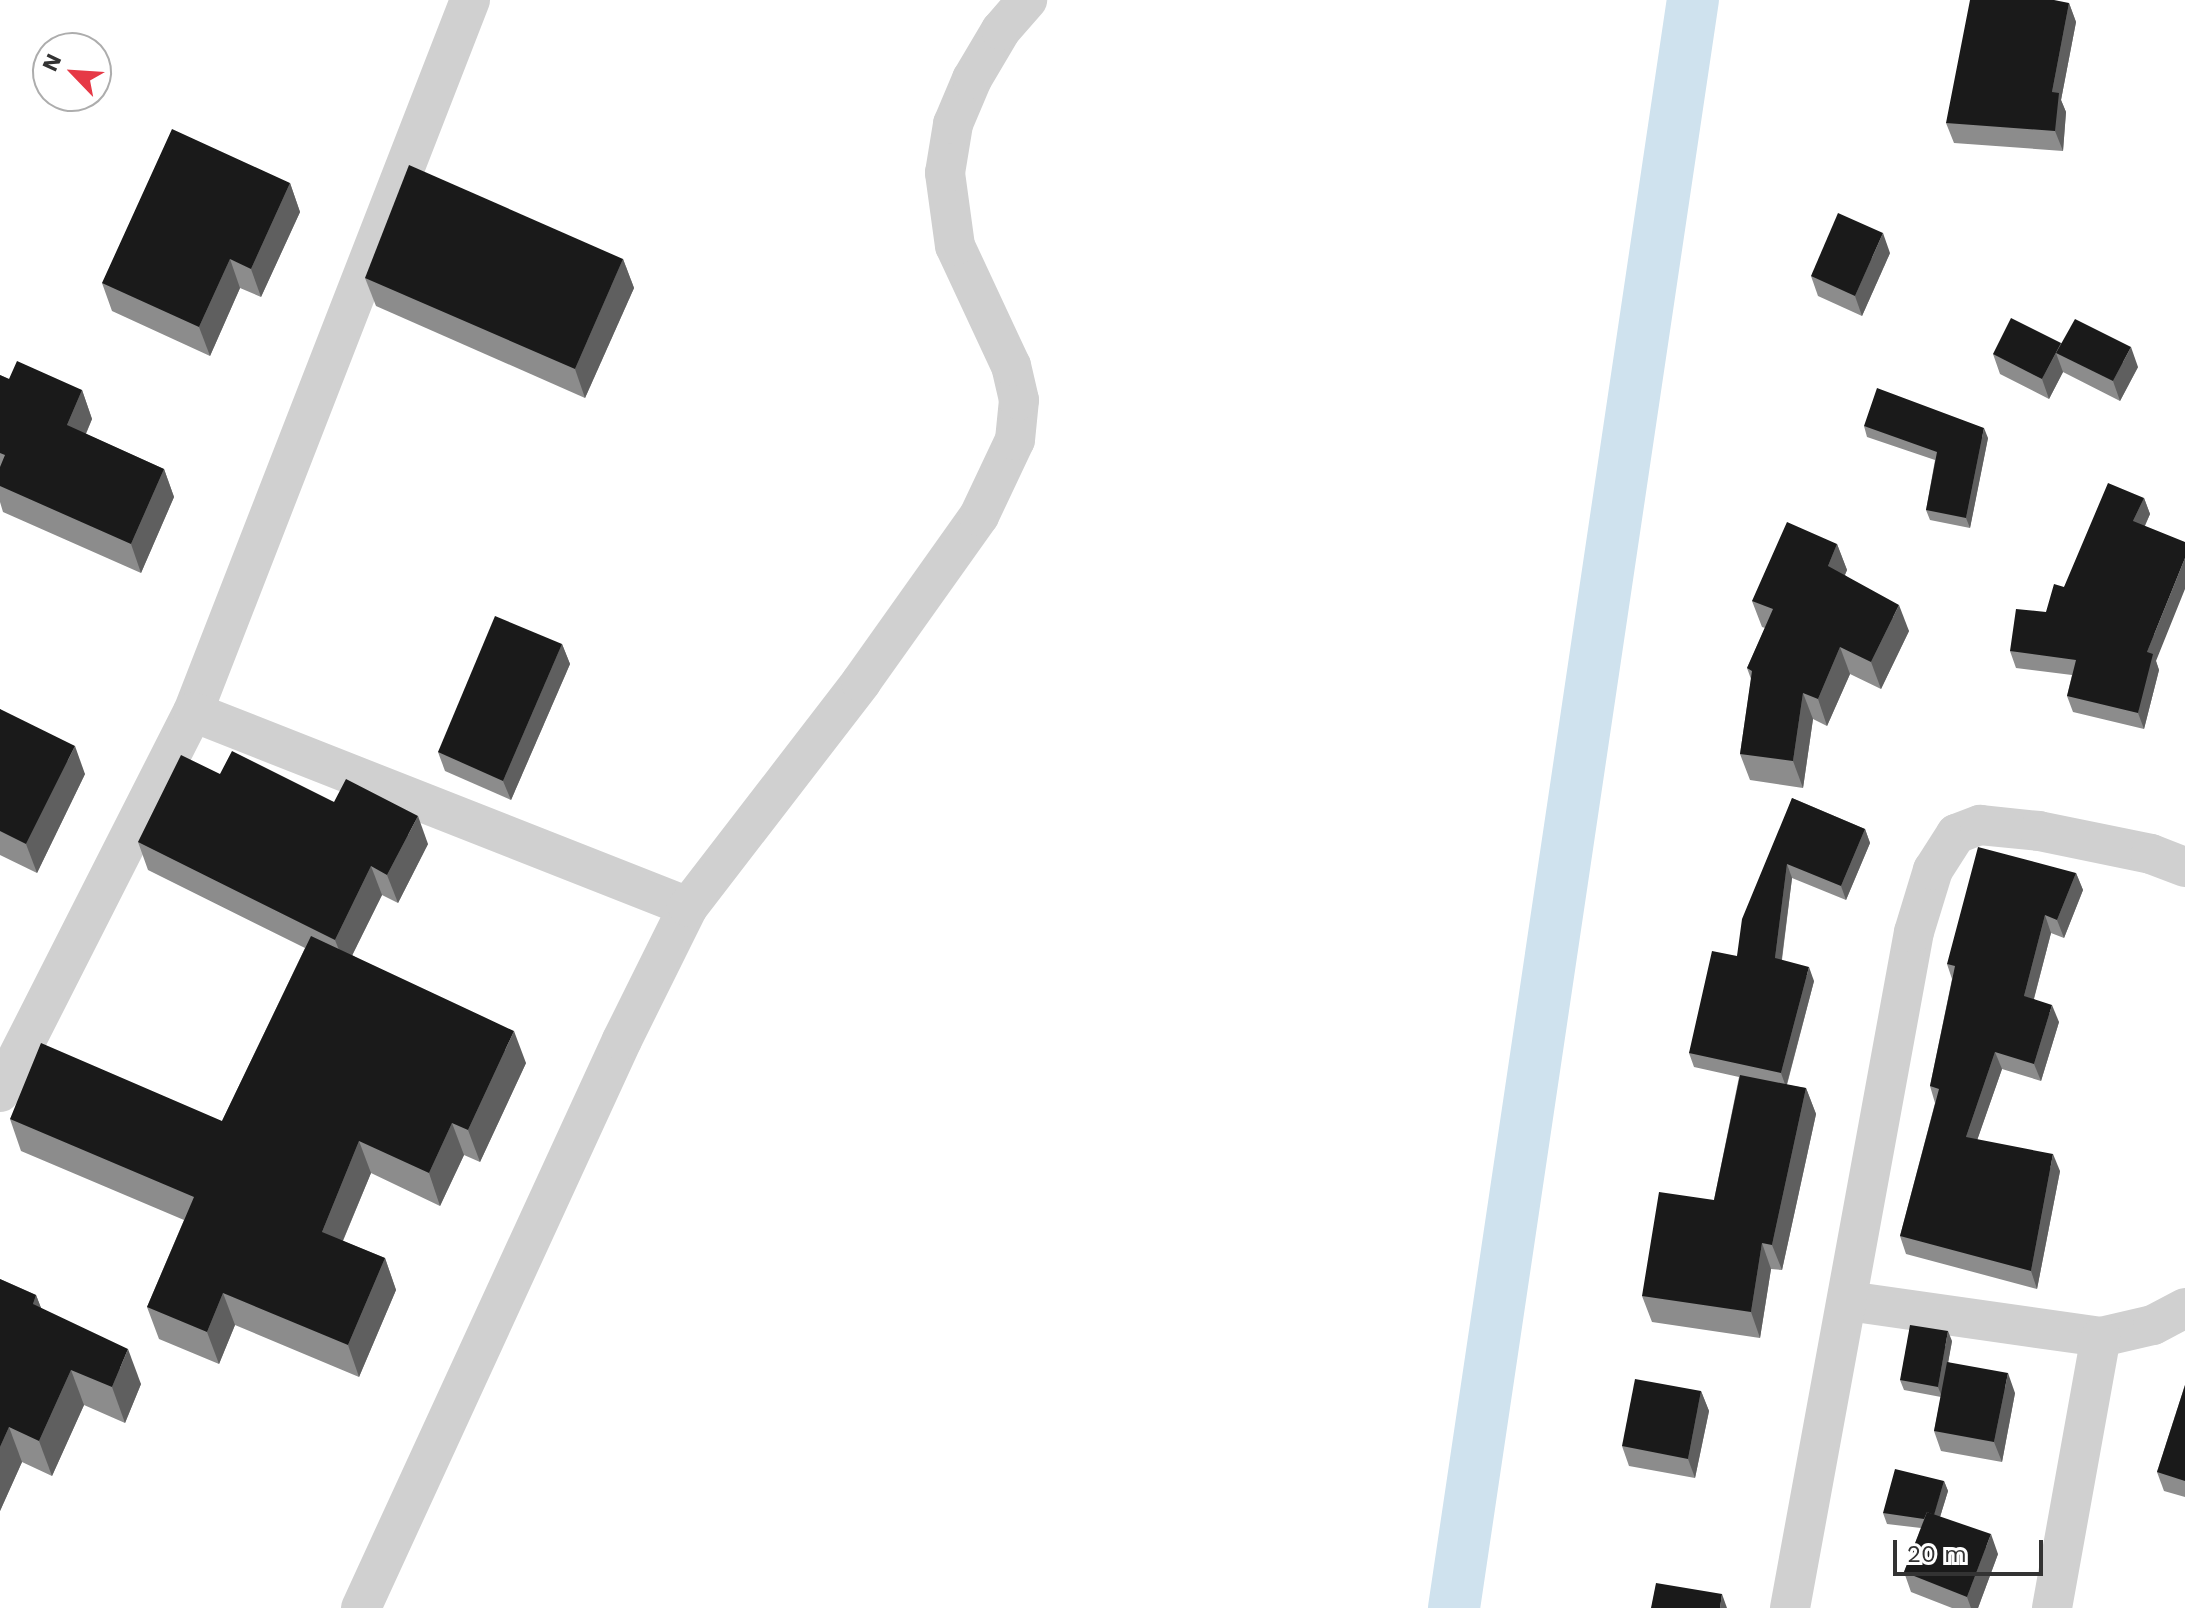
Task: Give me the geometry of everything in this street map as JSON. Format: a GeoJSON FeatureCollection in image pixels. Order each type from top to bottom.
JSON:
{"type":"FeatureCollection","features":[{"type":"Feature","properties":{"kind":"street"},"geometry":{"type":"LineString","coordinates":[[0,1092],[193,712],[470,0]]}},
{"type":"Feature","properties":{"kind":"street"},"geometry":{"type":"LineString","coordinates":[[361,1608],[634,1013],[688,907],[861,682],[979,516],[1015,440],[1019,400],[1011,366],[955,246],[945,173],[953,124],[972,79],[1001,30],[1027,0]]}},
{"type":"Feature","properties":{"kind":"street"},"geometry":{"type":"LineString","coordinates":[[193,712],[688,907]]}},
{"type":"Feature","properties":{"kind":"street"},"geometry":{"type":"LineString","coordinates":[[1790,1608],[1914,932],[1933,870],[1956,834],[1980,825],[2039,831],[2151,854],[2185,867]]}},
{"type":"Feature","properties":{"kind":"street"},"geometry":{"type":"LineString","coordinates":[[1848,1301],[2101,1337],[2153,1325],[2185,1308]]}},
{"type":"Feature","properties":{"kind":"street"},"geometry":{"type":"LineString","coordinates":[[2052,1608],[2101,1337]]}},
{"type":"Feature","properties":{"kind":"building"},"geometry":{"type":"Polygon","coordinates":[[[1970,0],[2054,0],[2069,3],[2052,92],[2059,93],[2055,131],[1946,123],[1970,0]]]}},
{"type":"Feature","properties":{"kind":"building"},"geometry":{"type":"Polygon","coordinates":[[[172,129],[290,183],[251,269],[230,259],[199,327],[102,283],[172,129]]]}},
{"type":"Feature","properties":{"kind":"building"},"geometry":{"type":"Polygon","coordinates":[[[409,165],[623,259],[575,369],[365,278],[409,165]]]}},
{"type":"Feature","properties":{"kind":"building"},"geometry":{"type":"Polygon","coordinates":[[[1838,213],[1883,233],[1855,296],[1811,276],[1838,213]]]}},
{"type":"Feature","properties":{"kind":"building"},"geometry":{"type":"Polygon","coordinates":[[[2011,318],[2061,343],[2042,379],[1993,354],[2011,318]]]}},
{"type":"Feature","properties":{"kind":"building"},"geometry":{"type":"Polygon","coordinates":[[[2075,319],[2131,347],[2113,381],[2056,353],[2075,319]]]}},
{"type":"Feature","properties":{"kind":"building"},"geometry":{"type":"Polygon","coordinates":[[[17,361],[82,390],[67,425],[164,469],[131,544],[0,486],[0,467],[5,455],[0,453],[0,375],[9,379],[17,361]]]}},
{"type":"Feature","properties":{"kind":"building"},"geometry":{"type":"Polygon","coordinates":[[[1877,388],[1984,428],[1966,518],[1926,510],[1937,452],[1864,426],[1877,388]]]}},
{"type":"Feature","properties":{"kind":"building"},"geometry":{"type":"Polygon","coordinates":[[[2108,483],[2144,498],[2133,521],[2185,542],[2185,558],[2147,652],[2153,654],[2138,713],[2067,696],[2076,660],[2010,651],[2016,609],[2046,612],[2054,584],[2064,587],[2108,483]]]}},
{"type":"Feature","properties":{"kind":"building"},"geometry":{"type":"Polygon","coordinates":[[[1787,522],[1837,544],[1828,566],[1899,605],[1871,662],[1840,647],[1818,699],[1803,693],[1793,761],[1740,754],[1752,671],[1747,668],[1773,609],[1752,601],[1787,522]]]}},
{"type":"Feature","properties":{"kind":"building"},"geometry":{"type":"Polygon","coordinates":[[[495,616],[562,644],[503,781],[438,752],[495,616]]]}},
{"type":"Feature","properties":{"kind":"building"},"geometry":{"type":"Polygon","coordinates":[[[0,709],[75,746],[26,844],[0,831],[0,709]]]}},
{"type":"Feature","properties":{"kind":"building"},"geometry":{"type":"Polygon","coordinates":[[[232,751],[334,802],[346,779],[418,816],[387,875],[371,866],[335,940],[138,842],[181,755],[220,774],[232,751]]]}},
{"type":"Feature","properties":{"kind":"building"},"geometry":{"type":"Polygon","coordinates":[[[1792,798],[1865,829],[1841,886],[1787,864],[1775,958],[1809,967],[1781,1073],[1689,1053],[1712,951],[1737,956],[1742,919],[1792,798]]]}},
{"type":"Feature","properties":{"kind":"building"},"geometry":{"type":"Polygon","coordinates":[[[1978,847],[2076,873],[2057,920],[2045,915],[2024,996],[2052,1005],[2034,1064],[1995,1052],[1966,1137],[2053,1154],[2031,1271],[1900,1236],[1939,1089],[1930,1086],[1955,966],[1947,964],[1978,847]]]}},
{"type":"Feature","properties":{"kind":"building"},"geometry":{"type":"Polygon","coordinates":[[[311,936],[514,1031],[468,1130],[452,1123],[429,1173],[359,1141],[322,1232],[385,1258],[348,1345],[223,1293],[207,1332],[147,1307],[194,1197],[10,1119],[41,1043],[222,1121],[311,936]]]}},
{"type":"Feature","properties":{"kind":"building"},"geometry":{"type":"Polygon","coordinates":[[[1740,1075],[1806,1088],[1772,1245],[1762,1243],[1751,1312],[1642,1296],[1659,1192],[1714,1200],[1740,1075]]]}},
{"type":"Feature","properties":{"kind":"building"},"geometry":{"type":"Polygon","coordinates":[[[0,1279],[36,1295],[33,1304],[128,1349],[112,1387],[71,1370],[39,1441],[9,1427],[0,1447],[0,1279]]]}},
{"type":"Feature","properties":{"kind":"building"},"geometry":{"type":"Polygon","coordinates":[[[1910,1325],[1948,1331],[1938,1387],[1900,1380],[1910,1325]]]}},
{"type":"Feature","properties":{"kind":"building"},"geometry":{"type":"Polygon","coordinates":[[[1947,1362],[2008,1373],[1994,1442],[1934,1431],[1947,1362]]]}},
{"type":"Feature","properties":{"kind":"building"},"geometry":{"type":"Polygon","coordinates":[[[1635,1379],[1701,1391],[1688,1459],[1622,1446],[1635,1379]]]}},
{"type":"Feature","properties":{"kind":"building"},"geometry":{"type":"Polygon","coordinates":[[[2185,1385],[2185,1481],[2157,1472],[2185,1385]]]}},
{"type":"Feature","properties":{"kind":"building"},"geometry":{"type":"Polygon","coordinates":[[[1895,1469],[1944,1481],[1934,1515],[1927,1512],[1924,1519],[1883,1513],[1895,1469]]]}},
{"type":"Feature","properties":{"kind":"building"},"geometry":{"type":"Polygon","coordinates":[[[1927,1512],[1991,1534],[1967,1597],[1904,1572],[1927,1512]]]}},
{"type":"Feature","properties":{"kind":"building"},"geometry":{"type":"Polygon","coordinates":[[[1656,1583],[1722,1594],[1720,1608],[1651,1608],[1656,1583]]]}},
{"type":"Feature","properties":{"kind":"waterway"},"geometry":{"type":"LineString","coordinates":[[1454,1608],[1693,0]]}}]}
